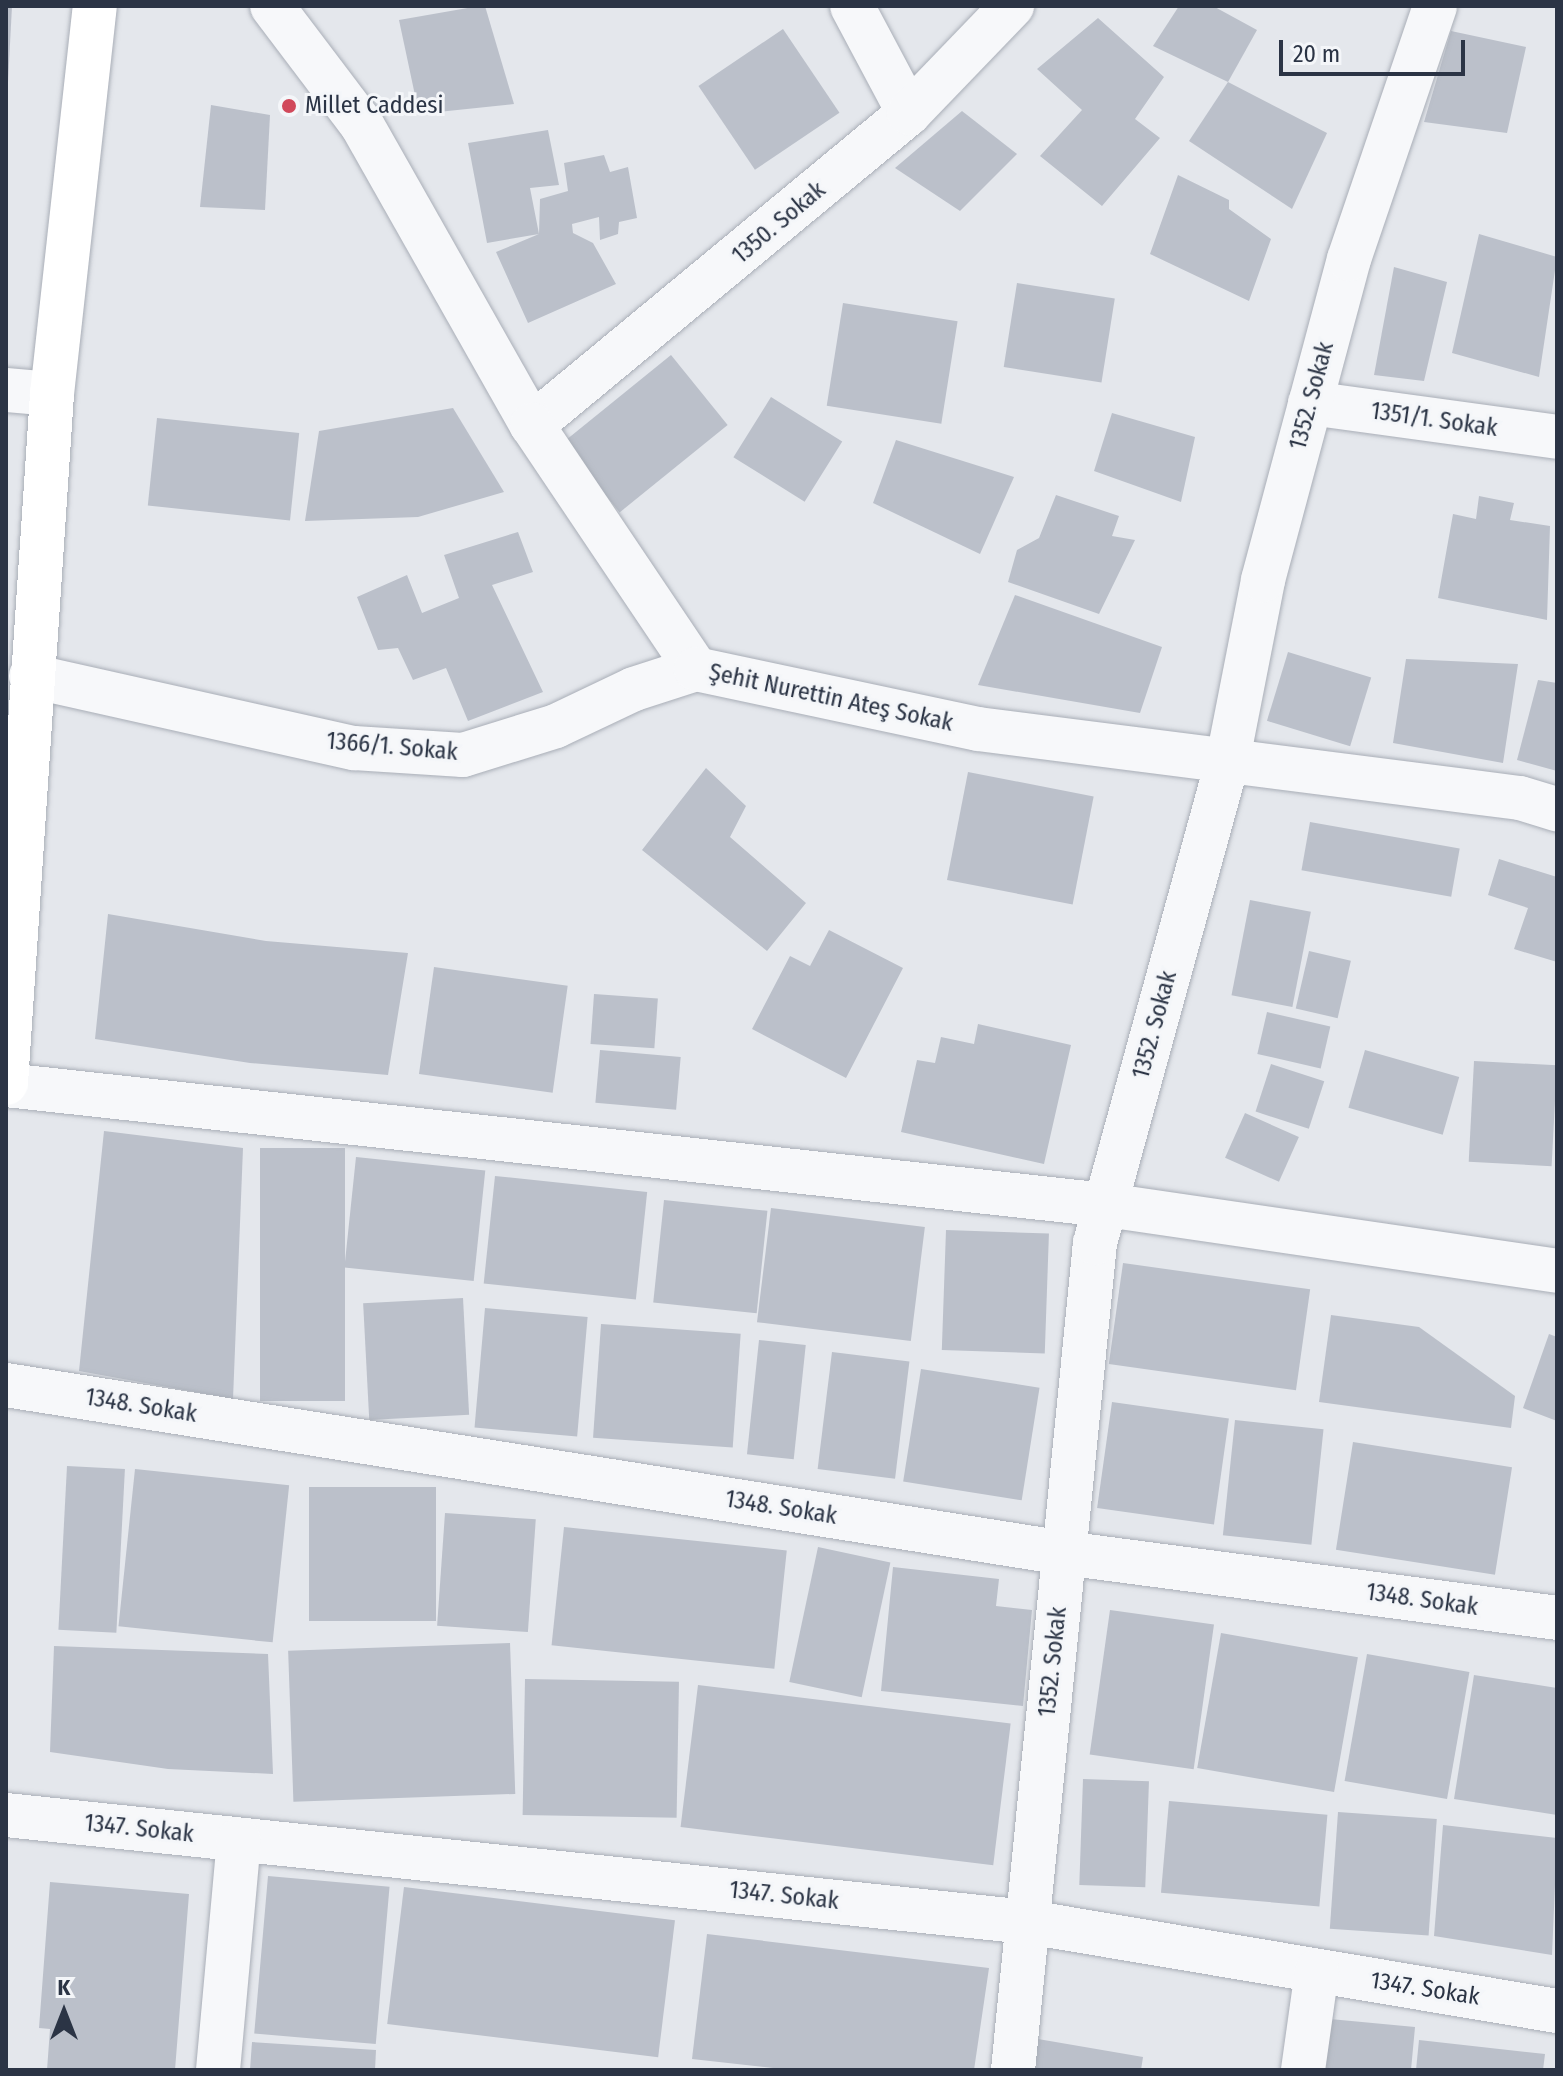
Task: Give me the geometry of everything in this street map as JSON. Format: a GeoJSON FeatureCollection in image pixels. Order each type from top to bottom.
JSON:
{"type":"FeatureCollection","features":[{"type":"Feature","properties":{"kind":"main road"},"geometry":{"type":"LineString","coordinates":[[6,1084],[16,752],[31,676],[52,394],[95,6]]}},
{"type":"Feature","properties":{"kind":"street","name":"Şehit Nurettin Ateş Sokak"},"geometry":{"type":"LineString","coordinates":[[272,6],[362,125],[532,425],[696,669],[978,729],[1520,798],[1557,809]]}},
{"type":"Feature","properties":{"kind":"street"},"geometry":{"type":"LineString","coordinates":[[852,6],[909,113]]}},
{"type":"Feature","properties":{"kind":"street","name":"1350. Sokak"},"geometry":{"type":"LineString","coordinates":[[532,425],[909,113],[1012,6]]}},
{"type":"Feature","properties":{"kind":"street","name":"1352. Sokak"},"geometry":{"type":"LineString","coordinates":[[1013,2070],[1095,1243],[1228,759],[1263,580],[1349,259],[1435,6]]}},
{"type":"Feature","properties":{"kind":"street"},"geometry":{"type":"LineString","coordinates":[[6,390],[52,394]]}},
{"type":"Feature","properties":{"kind":"street","name":"1351/1. Sokak"},"geometry":{"type":"LineString","coordinates":[[1310,403],[1557,437]]}},
{"type":"Feature","properties":{"kind":"street","name":"1366/1. Sokak"},"geometry":{"type":"LineString","coordinates":[[31,676],[354,748],[463,755],[556,726],[634,689],[696,669]]}},
{"type":"Feature","properties":{"kind":"street"},"geometry":{"type":"LineString","coordinates":[[6,1084],[1106,1205],[1557,1271]]}},
{"type":"Feature","properties":{"kind":"street","name":"1348. Sokak"},"geometry":{"type":"LineString","coordinates":[[6,1385],[1064,1553],[1557,1618]]}},
{"type":"Feature","properties":{"kind":"street","name":"1347. Sokak"},"geometry":{"type":"LineString","coordinates":[[6,1815],[1028,1922],[1557,2011]]}},
{"type":"Feature","properties":{"kind":"street"},"geometry":{"type":"LineString","coordinates":[[218,2070],[239,1840]]}},
{"type":"Feature","properties":{"kind":"street"},"geometry":{"type":"LineString","coordinates":[[1303,2070],[1317,1971]]}},
{"type":"Feature","properties":{"kind":"building"},"geometry":{"type":"Polygon","coordinates":[[[6,6],[12,6],[8,82],[6,82],[6,6]]]}},
{"type":"Feature","properties":{"kind":"building"},"geometry":{"type":"Polygon","coordinates":[[[485,6],[514,104],[419,114],[399,20],[485,6]]]}},
{"type":"Feature","properties":{"kind":"building"},"geometry":{"type":"Polygon","coordinates":[[[1179,6],[1213,6],[1257,30],[1228,82],[1153,46],[1179,6]]]}},
{"type":"Feature","properties":{"kind":"building"},"geometry":{"type":"Polygon","coordinates":[[[1098,18],[1164,77],[1135,119],[1160,138],[1102,206],[1040,156],[1082,110],[1037,69],[1098,18]]]}},
{"type":"Feature","properties":{"kind":"building"},"geometry":{"type":"Polygon","coordinates":[[[783,29],[839,113],[755,170],[698,86],[783,29]]]}},
{"type":"Feature","properties":{"kind":"building"},"geometry":{"type":"Polygon","coordinates":[[[1451,31],[1526,47],[1507,133],[1424,122],[1451,31]]]}},
{"type":"Feature","properties":{"kind":"building"},"geometry":{"type":"Polygon","coordinates":[[[1228,82],[1327,133],[1292,209],[1189,141],[1228,82]]]}},
{"type":"Feature","properties":{"kind":"building"},"geometry":{"type":"Polygon","coordinates":[[[211,105],[270,115],[265,210],[200,207],[211,105]]]}},
{"type":"Feature","properties":{"kind":"building"},"geometry":{"type":"Polygon","coordinates":[[[962,111],[1017,154],[960,211],[895,168],[962,111]]]}},
{"type":"Feature","properties":{"kind":"building"},"geometry":{"type":"Polygon","coordinates":[[[548,130],[559,185],[530,188],[539,234],[487,243],[468,143],[548,130]]]}},
{"type":"Feature","properties":{"kind":"building"},"geometry":{"type":"Polygon","coordinates":[[[604,155],[610,172],[628,167],[637,218],[619,222],[618,234],[600,240],[599,217],[572,224],[573,233],[593,243],[616,284],[528,323],[496,252],[539,234],[540,199],[568,191],[564,163],[604,155]]]}},
{"type":"Feature","properties":{"kind":"building"},"geometry":{"type":"Polygon","coordinates":[[[1178,175],[1229,200],[1229,209],[1271,239],[1249,301],[1150,254],[1178,175]]]}},
{"type":"Feature","properties":{"kind":"building"},"geometry":{"type":"Polygon","coordinates":[[[1479,234],[1557,257],[1539,377],[1452,353],[1479,234]]]}},
{"type":"Feature","properties":{"kind":"building"},"geometry":{"type":"Polygon","coordinates":[[[1394,267],[1447,282],[1424,381],[1374,375],[1394,267]]]}},
{"type":"Feature","properties":{"kind":"building"},"geometry":{"type":"Polygon","coordinates":[[[1017,283],[1115,298],[1101,382],[1004,367],[1017,283]]]}},
{"type":"Feature","properties":{"kind":"building"},"geometry":{"type":"Polygon","coordinates":[[[843,303],[958,321],[941,424],[827,406],[843,303]]]}},
{"type":"Feature","properties":{"kind":"building"},"geometry":{"type":"Polygon","coordinates":[[[671,355],[728,425],[620,512],[563,442],[671,355]]]}},
{"type":"Feature","properties":{"kind":"building"},"geometry":{"type":"Polygon","coordinates":[[[771,397],[842,442],[805,502],[733,457],[771,397]]]}},
{"type":"Feature","properties":{"kind":"building"},"geometry":{"type":"Polygon","coordinates":[[[453,408],[504,492],[418,517],[305,521],[319,431],[453,408]]]}},
{"type":"Feature","properties":{"kind":"building"},"geometry":{"type":"Polygon","coordinates":[[[1112,413],[1195,437],[1181,502],[1094,471],[1112,413]]]}},
{"type":"Feature","properties":{"kind":"building"},"geometry":{"type":"Polygon","coordinates":[[[157,418],[299,433],[290,520],[148,506],[157,418]]]}},
{"type":"Feature","properties":{"kind":"building"},"geometry":{"type":"Polygon","coordinates":[[[896,440],[1014,477],[980,554],[873,503],[896,440]]]}},
{"type":"Feature","properties":{"kind":"building"},"geometry":{"type":"Polygon","coordinates":[[[1056,495],[1119,516],[1112,536],[1135,540],[1099,614],[1008,582],[1017,550],[1039,538],[1056,495]]]}},
{"type":"Feature","properties":{"kind":"building"},"geometry":{"type":"Polygon","coordinates":[[[1479,496],[1514,503],[1510,520],[1550,526],[1547,620],[1438,598],[1453,514],[1476,519],[1479,496]]]}},
{"type":"Feature","properties":{"kind":"building"},"geometry":{"type":"Polygon","coordinates":[[[518,532],[533,572],[492,585],[543,692],[468,721],[446,668],[413,680],[398,648],[378,650],[357,597],[407,575],[422,613],[459,598],[444,555],[518,532]]]}},
{"type":"Feature","properties":{"kind":"building"},"geometry":{"type":"Polygon","coordinates":[[[1015,595],[1162,647],[1140,713],[978,685],[1015,595]]]}},
{"type":"Feature","properties":{"kind":"building"},"geometry":{"type":"Polygon","coordinates":[[[1288,652],[1371,677],[1350,746],[1267,721],[1288,652]]]}},
{"type":"Feature","properties":{"kind":"building"},"geometry":{"type":"Polygon","coordinates":[[[1406,659],[1518,664],[1503,763],[1393,743],[1406,659]]]}},
{"type":"Feature","properties":{"kind":"building"},"geometry":{"type":"Polygon","coordinates":[[[1538,680],[1557,683],[1557,771],[1517,760],[1538,680]]]}},
{"type":"Feature","properties":{"kind":"building"},"geometry":{"type":"Polygon","coordinates":[[[706,768],[746,806],[730,837],[806,903],[767,951],[642,850],[706,768]]]}},
{"type":"Feature","properties":{"kind":"building"},"geometry":{"type":"Polygon","coordinates":[[[968,772],[1094,796],[1073,904],[947,880],[968,772]]]}},
{"type":"Feature","properties":{"kind":"building"},"geometry":{"type":"Polygon","coordinates":[[[1310,822],[1460,848],[1451,897],[1301,870],[1310,822]]]}},
{"type":"Feature","properties":{"kind":"building"},"geometry":{"type":"Polygon","coordinates":[[[1499,859],[1557,877],[1557,962],[1514,949],[1528,908],[1488,895],[1499,859]]]}},
{"type":"Feature","properties":{"kind":"building"},"geometry":{"type":"Polygon","coordinates":[[[1250,900],[1311,912],[1292,1007],[1231,995],[1250,900]]]}},
{"type":"Feature","properties":{"kind":"building"},"geometry":{"type":"Polygon","coordinates":[[[108,914],[266,941],[408,953],[388,1075],[250,1063],[95,1039],[108,914]]]}},
{"type":"Feature","properties":{"kind":"building"},"geometry":{"type":"Polygon","coordinates":[[[829,930],[903,968],[846,1078],[752,1029],[790,956],[810,966],[829,930]]]}},
{"type":"Feature","properties":{"kind":"building"},"geometry":{"type":"Polygon","coordinates":[[[1309,951],[1351,961],[1338,1018],[1296,1008],[1309,951]]]}},
{"type":"Feature","properties":{"kind":"building"},"geometry":{"type":"Polygon","coordinates":[[[434,967],[568,986],[553,1093],[419,1074],[434,967]]]}},
{"type":"Feature","properties":{"kind":"building"},"geometry":{"type":"Polygon","coordinates":[[[594,994],[658,998],[654,1048],[591,1044],[594,994]]]}},
{"type":"Feature","properties":{"kind":"building"},"geometry":{"type":"Polygon","coordinates":[[[1267,1012],[1330,1027],[1321,1069],[1257,1054],[1267,1012]]]}},
{"type":"Feature","properties":{"kind":"building"},"geometry":{"type":"Polygon","coordinates":[[[978,1024],[1071,1045],[1044,1164],[901,1132],[917,1060],[935,1063],[941,1037],[974,1044],[978,1024]]]}},
{"type":"Feature","properties":{"kind":"building"},"geometry":{"type":"Polygon","coordinates":[[[600,1050],[681,1057],[676,1110],[595,1103],[600,1050]]]}},
{"type":"Feature","properties":{"kind":"building"},"geometry":{"type":"Polygon","coordinates":[[[1365,1050],[1459,1077],[1443,1135],[1348,1108],[1365,1050]]]}},
{"type":"Feature","properties":{"kind":"building"},"geometry":{"type":"Polygon","coordinates":[[[1474,1061],[1557,1065],[1552,1166],[1469,1162],[1474,1061]]]}},
{"type":"Feature","properties":{"kind":"building"},"geometry":{"type":"Polygon","coordinates":[[[1271,1064],[1324,1081],[1309,1129],[1256,1112],[1271,1064]]]}},
{"type":"Feature","properties":{"kind":"building"},"geometry":{"type":"Polygon","coordinates":[[[1245,1113],[1299,1137],[1279,1182],[1225,1158],[1245,1113]]]}},
{"type":"Feature","properties":{"kind":"building"},"geometry":{"type":"Polygon","coordinates":[[[104,1131],[243,1148],[233,1399],[79,1371],[104,1131]]]}},
{"type":"Feature","properties":{"kind":"building"},"geometry":{"type":"Polygon","coordinates":[[[260,1148],[345,1148],[345,1401],[260,1401],[260,1148]]]}},
{"type":"Feature","properties":{"kind":"building"},"geometry":{"type":"Polygon","coordinates":[[[356,1157],[485,1171],[474,1281],[344,1267],[356,1157]]]}},
{"type":"Feature","properties":{"kind":"building"},"geometry":{"type":"Polygon","coordinates":[[[495,1176],[647,1192],[636,1299],[484,1283],[495,1176]]]}},
{"type":"Feature","properties":{"kind":"building"},"geometry":{"type":"Polygon","coordinates":[[[664,1200],[767,1211],[757,1313],[653,1302],[664,1200]]]}},
{"type":"Feature","properties":{"kind":"building"},"geometry":{"type":"Polygon","coordinates":[[[771,1208],[925,1227],[911,1341],[757,1322],[771,1208]]]}},
{"type":"Feature","properties":{"kind":"building"},"geometry":{"type":"Polygon","coordinates":[[[946,1230],[1049,1234],[1045,1354],[942,1350],[946,1230]]]}},
{"type":"Feature","properties":{"kind":"building"},"geometry":{"type":"Polygon","coordinates":[[[1123,1263],[1310,1289],[1296,1390],[1109,1364],[1123,1263]]]}},
{"type":"Feature","properties":{"kind":"building"},"geometry":{"type":"Polygon","coordinates":[[[463,1298],[469,1415],[369,1420],[363,1303],[463,1298]]]}},
{"type":"Feature","properties":{"kind":"building"},"geometry":{"type":"Polygon","coordinates":[[[485,1308],[588,1317],[577,1437],[475,1428],[485,1308]]]}},
{"type":"Feature","properties":{"kind":"building"},"geometry":{"type":"Polygon","coordinates":[[[1331,1315],[1419,1327],[1515,1396],[1511,1428],[1319,1402],[1331,1315]]]}},
{"type":"Feature","properties":{"kind":"building"},"geometry":{"type":"Polygon","coordinates":[[[601,1324],[741,1334],[733,1447],[593,1438],[601,1324]]]}},
{"type":"Feature","properties":{"kind":"building"},"geometry":{"type":"Polygon","coordinates":[[[1549,1334],[1557,1337],[1557,1421],[1523,1408],[1549,1334]]]}},
{"type":"Feature","properties":{"kind":"building"},"geometry":{"type":"Polygon","coordinates":[[[759,1340],[806,1345],[794,1459],[747,1454],[759,1340]]]}},
{"type":"Feature","properties":{"kind":"building"},"geometry":{"type":"Polygon","coordinates":[[[832,1352],[909,1362],[895,1479],[818,1469],[832,1352]]]}},
{"type":"Feature","properties":{"kind":"building"},"geometry":{"type":"Polygon","coordinates":[[[921,1369],[1040,1388],[1022,1500],[903,1482],[921,1369]]]}},
{"type":"Feature","properties":{"kind":"building"},"geometry":{"type":"Polygon","coordinates":[[[1112,1402],[1229,1418],[1214,1524],[1097,1508],[1112,1402]]]}},
{"type":"Feature","properties":{"kind":"building"},"geometry":{"type":"Polygon","coordinates":[[[1235,1420],[1324,1429],[1311,1545],[1223,1535],[1235,1420]]]}},
{"type":"Feature","properties":{"kind":"building"},"geometry":{"type":"Polygon","coordinates":[[[1353,1442],[1512,1467],[1495,1575],[1336,1550],[1353,1442]]]}},
{"type":"Feature","properties":{"kind":"building"},"geometry":{"type":"Polygon","coordinates":[[[67,1466],[125,1469],[116,1633],[58,1630],[67,1466]]]}},
{"type":"Feature","properties":{"kind":"building"},"geometry":{"type":"Polygon","coordinates":[[[135,1469],[289,1485],[273,1642],[118,1626],[135,1469]]]}},
{"type":"Feature","properties":{"kind":"building"},"geometry":{"type":"Polygon","coordinates":[[[309,1487],[436,1487],[436,1621],[309,1621],[309,1487]]]}},
{"type":"Feature","properties":{"kind":"building"},"geometry":{"type":"Polygon","coordinates":[[[445,1513],[536,1519],[528,1632],[437,1626],[445,1513]]]}},
{"type":"Feature","properties":{"kind":"building"},"geometry":{"type":"Polygon","coordinates":[[[564,1527],[787,1550],[774,1669],[552,1645],[564,1527]]]}},
{"type":"Feature","properties":{"kind":"building"},"geometry":{"type":"Polygon","coordinates":[[[818,1547],[890,1562],[862,1697],[789,1682],[818,1547]]]}},
{"type":"Feature","properties":{"kind":"building"},"geometry":{"type":"Polygon","coordinates":[[[893,1567],[999,1579],[996,1606],[1032,1610],[1023,1706],[881,1691],[893,1567]]]}},
{"type":"Feature","properties":{"kind":"building"},"geometry":{"type":"Polygon","coordinates":[[[1110,1610],[1214,1625],[1194,1769],[1090,1755],[1110,1610]]]}},
{"type":"Feature","properties":{"kind":"building"},"geometry":{"type":"Polygon","coordinates":[[[1221,1633],[1358,1657],[1334,1792],[1197,1768],[1221,1633]]]}},
{"type":"Feature","properties":{"kind":"building"},"geometry":{"type":"Polygon","coordinates":[[[510,1643],[515,1794],[293,1802],[288,1651],[510,1643]]]}},
{"type":"Feature","properties":{"kind":"building"},"geometry":{"type":"Polygon","coordinates":[[[54,1646],[268,1654],[273,1774],[168,1769],[50,1752],[54,1646]]]}},
{"type":"Feature","properties":{"kind":"building"},"geometry":{"type":"Polygon","coordinates":[[[1367,1654],[1469,1672],[1447,1799],[1345,1781],[1367,1654]]]}},
{"type":"Feature","properties":{"kind":"building"},"geometry":{"type":"Polygon","coordinates":[[[1474,1675],[1557,1688],[1557,1815],[1454,1799],[1474,1675]]]}},
{"type":"Feature","properties":{"kind":"building"},"geometry":{"type":"Polygon","coordinates":[[[525,1679],[679,1682],[677,1818],[523,1815],[525,1679]]]}},
{"type":"Feature","properties":{"kind":"building"},"geometry":{"type":"Polygon","coordinates":[[[698,1685],[1011,1723],[993,1865],[681,1827],[698,1685]]]}},
{"type":"Feature","properties":{"kind":"building"},"geometry":{"type":"Polygon","coordinates":[[[1083,1779],[1149,1781],[1145,1887],[1079,1885],[1083,1779]]]}},
{"type":"Feature","properties":{"kind":"building"},"geometry":{"type":"Polygon","coordinates":[[[1169,1801],[1327,1815],[1319,1907],[1161,1893],[1169,1801]]]}},
{"type":"Feature","properties":{"kind":"building"},"geometry":{"type":"Polygon","coordinates":[[[1338,1812],[1437,1819],[1429,1936],[1330,1929],[1338,1812]]]}},
{"type":"Feature","properties":{"kind":"building"},"geometry":{"type":"Polygon","coordinates":[[[1443,1825],[1557,1838],[1552,1955],[1434,1936],[1443,1825]]]}},
{"type":"Feature","properties":{"kind":"building"},"geometry":{"type":"Polygon","coordinates":[[[268,1876],[390,1887],[376,2044],[254,2033],[268,1876]]]}},
{"type":"Feature","properties":{"kind":"building"},"geometry":{"type":"Polygon","coordinates":[[[50,1882],[189,1894],[175,2070],[47,2070],[50,2029],[39,2028],[50,1882]]]}},
{"type":"Feature","properties":{"kind":"building"},"geometry":{"type":"Polygon","coordinates":[[[404,1887],[675,1920],[658,2057],[387,2024],[404,1887]]]}},
{"type":"Feature","properties":{"kind":"building"},"geometry":{"type":"Polygon","coordinates":[[[707,1934],[989,1968],[974,2070],[791,2070],[692,2059],[707,1934]]]}},
{"type":"Feature","properties":{"kind":"building"},"geometry":{"type":"Polygon","coordinates":[[[1330,2019],[1415,2027],[1411,2070],[1325,2070],[1330,2019]]]}},
{"type":"Feature","properties":{"kind":"building"},"geometry":{"type":"Polygon","coordinates":[[[1038,2039],[1143,2057],[1141,2070],[1032,2070],[1038,2039]]]}},
{"type":"Feature","properties":{"kind":"building"},"geometry":{"type":"Polygon","coordinates":[[[1419,2040],[1545,2054],[1543,2070],[1416,2070],[1419,2040]]]}},
{"type":"Feature","properties":{"kind":"building"},"geometry":{"type":"Polygon","coordinates":[[[252,2042],[376,2050],[375,2070],[250,2070],[252,2042]]]}},
{"type":"Feature","properties":{"kind":"place","name":"Millet Caddesi"},"geometry":{"type":"Point","coordinates":[289,106]}}]}
